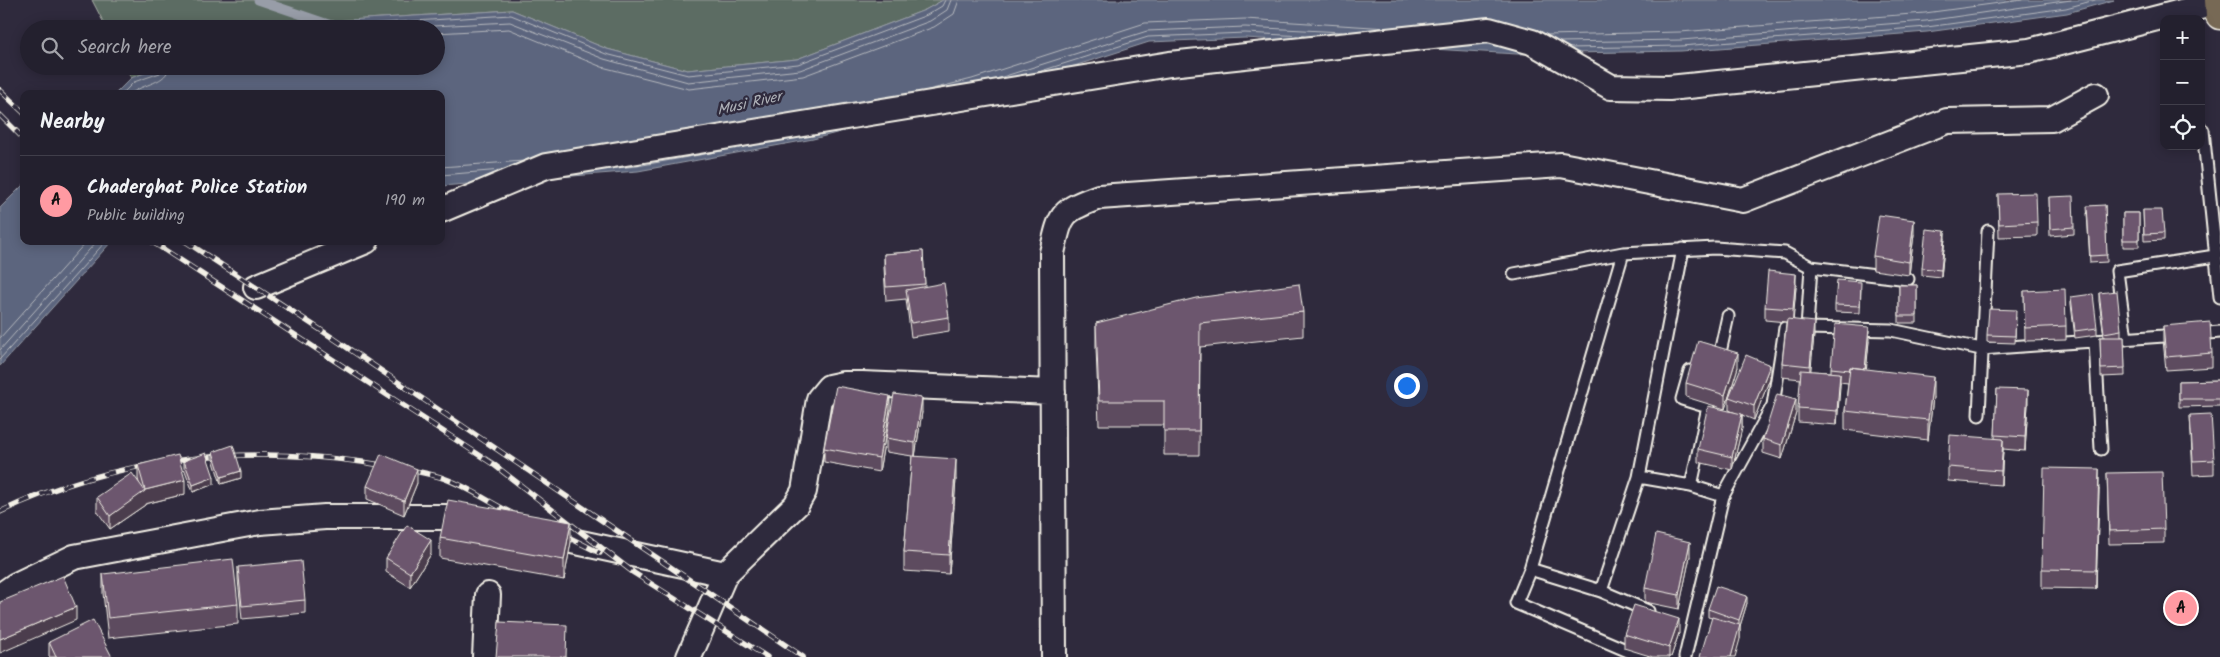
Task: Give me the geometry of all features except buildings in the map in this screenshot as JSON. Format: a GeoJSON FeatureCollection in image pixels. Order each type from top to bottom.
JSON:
{"type":"FeatureCollection","features":[{"type":"Feature","properties":{"kind":"street"},"geometry":{"type":"LineString","coordinates":[[445,208],[546,166],[1170,64],[1488,30],[1532,42],[1611,87],[1669,88],[2029,51],[2214,6]]}},
{"type":"Feature","properties":{"kind":"street"},"geometry":{"type":"LineString","coordinates":[[1054,657],[1052,253],[1059,222],[1072,206],[1099,197],[1561,165],[1743,200],[1947,122],[2052,119],[2096,95]]}},
{"type":"Feature","properties":{"kind":"street"},"geometry":{"type":"LineString","coordinates":[[256,288],[357,245]]}},
{"type":"Feature","properties":{"kind":"street"},"geometry":{"type":"LineString","coordinates":[[689,657],[724,574],[796,505],[804,491],[819,399],[830,387],[843,384],[862,384],[1053,392]]}},
{"type":"Feature","properties":{"kind":"street"},"geometry":{"type":"LineString","coordinates":[[0,596],[16,585],[74,557],[260,522],[325,517],[459,517],[724,574]]}},
{"type":"Feature","properties":{"kind":"street"},"geometry":{"type":"LineString","coordinates":[[485,657],[488,595]]}},
{"type":"Feature","properties":{"kind":"lane"},"geometry":{"type":"LineString","coordinates":[[2204,150],[2220,297]]}},
{"type":"Feature","properties":{"kind":"lane"},"geometry":{"type":"LineString","coordinates":[[1979,415],[1988,231]]}},
{"type":"Feature","properties":{"kind":"lane"},"geometry":{"type":"LineString","coordinates":[[1514,274],[1623,253],[1715,248],[1785,253],[1811,267],[1908,280]]}},
{"type":"Feature","properties":{"kind":"lane"},"geometry":{"type":"LineString","coordinates":[[1601,591],[1639,477],[1682,249]]}},
{"type":"Feature","properties":{"kind":"lane"},"geometry":{"type":"LineString","coordinates":[[1623,253],[1530,569],[1516,604],[1642,657]]}},
{"type":"Feature","properties":{"kind":"lane"},"geometry":{"type":"LineString","coordinates":[[2126,339],[2118,271],[2215,256]]}},
{"type":"Feature","properties":{"kind":"lane"},"geometry":{"type":"LineString","coordinates":[[1807,328],[1811,267]]}},
{"type":"Feature","properties":{"kind":"lane"},"geometry":{"type":"LineString","coordinates":[[1703,353],[1719,357],[1728,316]]}},
{"type":"Feature","properties":{"kind":"lane"},"geometry":{"type":"LineString","coordinates":[[1685,657],[1687,626],[1723,496],[1774,405],[1785,328],[1891,330],[1981,349],[2220,332]]}},
{"type":"Feature","properties":{"kind":"lane"},"geometry":{"type":"LineString","coordinates":[[2095,342],[2101,449]]}},
{"type":"Feature","properties":{"kind":"lane"},"geometry":{"type":"LineString","coordinates":[[1691,486],[1708,407],[1682,399],[1693,361]]}},
{"type":"Feature","properties":{"kind":"lane"},"geometry":{"type":"LineString","coordinates":[[1639,477],[1691,486],[1723,496]]}},
{"type":"Feature","properties":{"kind":"lane"},"geometry":{"type":"LineString","coordinates":[[1530,569],[1601,591],[1655,614]]}},
{"type":"Feature","properties":{"kind":"green space"},"geometry":{"type":"Polygon","coordinates":[[[92,0],[943,0],[925,10],[797,59],[687,70],[607,49],[512,10],[349,20],[102,20],[92,0]]]}},
{"type":"Feature","properties":{"kind":"water","name":"Musi River"},"geometry":{"type":"Polygon","coordinates":[[[943,0],[2114,0],[2067,13],[1927,32],[1681,51],[1517,54],[1245,38],[1149,42],[977,97],[813,139],[638,171],[445,186],[445,90],[119,90],[131,78],[139,75],[445,75],[445,20],[349,20],[512,10],[607,49],[687,70],[797,59],[925,10],[943,0]]]}},
{"type":"Feature","properties":{"kind":"water"},"geometry":{"type":"Polygon","coordinates":[[[20,188],[20,245],[108,245],[0,366],[0,208],[20,188]]]}},
{"type":"Feature","properties":{"kind":"waterway"},"geometry":{"type":"LineString","coordinates":[[258,0],[317,20]]}},
{"type":"Feature","properties":{"kind":"railway"},"geometry":{"type":"LineString","coordinates":[[0,90],[20,109]]}},
{"type":"Feature","properties":{"kind":"railway"},"geometry":{"type":"LineString","coordinates":[[0,115],[20,135]]}},
{"type":"Feature","properties":{"kind":"railway"},"geometry":{"type":"LineString","coordinates":[[157,245],[493,464],[634,573],[767,657]]}},
{"type":"Feature","properties":{"kind":"railway"},"geometry":{"type":"LineString","coordinates":[[191,245],[333,338],[803,657]]}},
{"type":"Feature","properties":{"kind":"railway"},"geometry":{"type":"LineString","coordinates":[[0,512],[43,494],[87,479],[132,468],[178,460],[270,455],[362,462],[440,477],[460,485],[518,516]]}},
{"type":"Feature","properties":{"kind":"railway"},"geometry":{"type":"LineString","coordinates":[[558,532],[600,553]]}},
{"type":"Feature","properties":{"kind":"place","name":"Chaderghat Police Station"},"geometry":{"type":"Point","coordinates":[2181,608]}}]}
